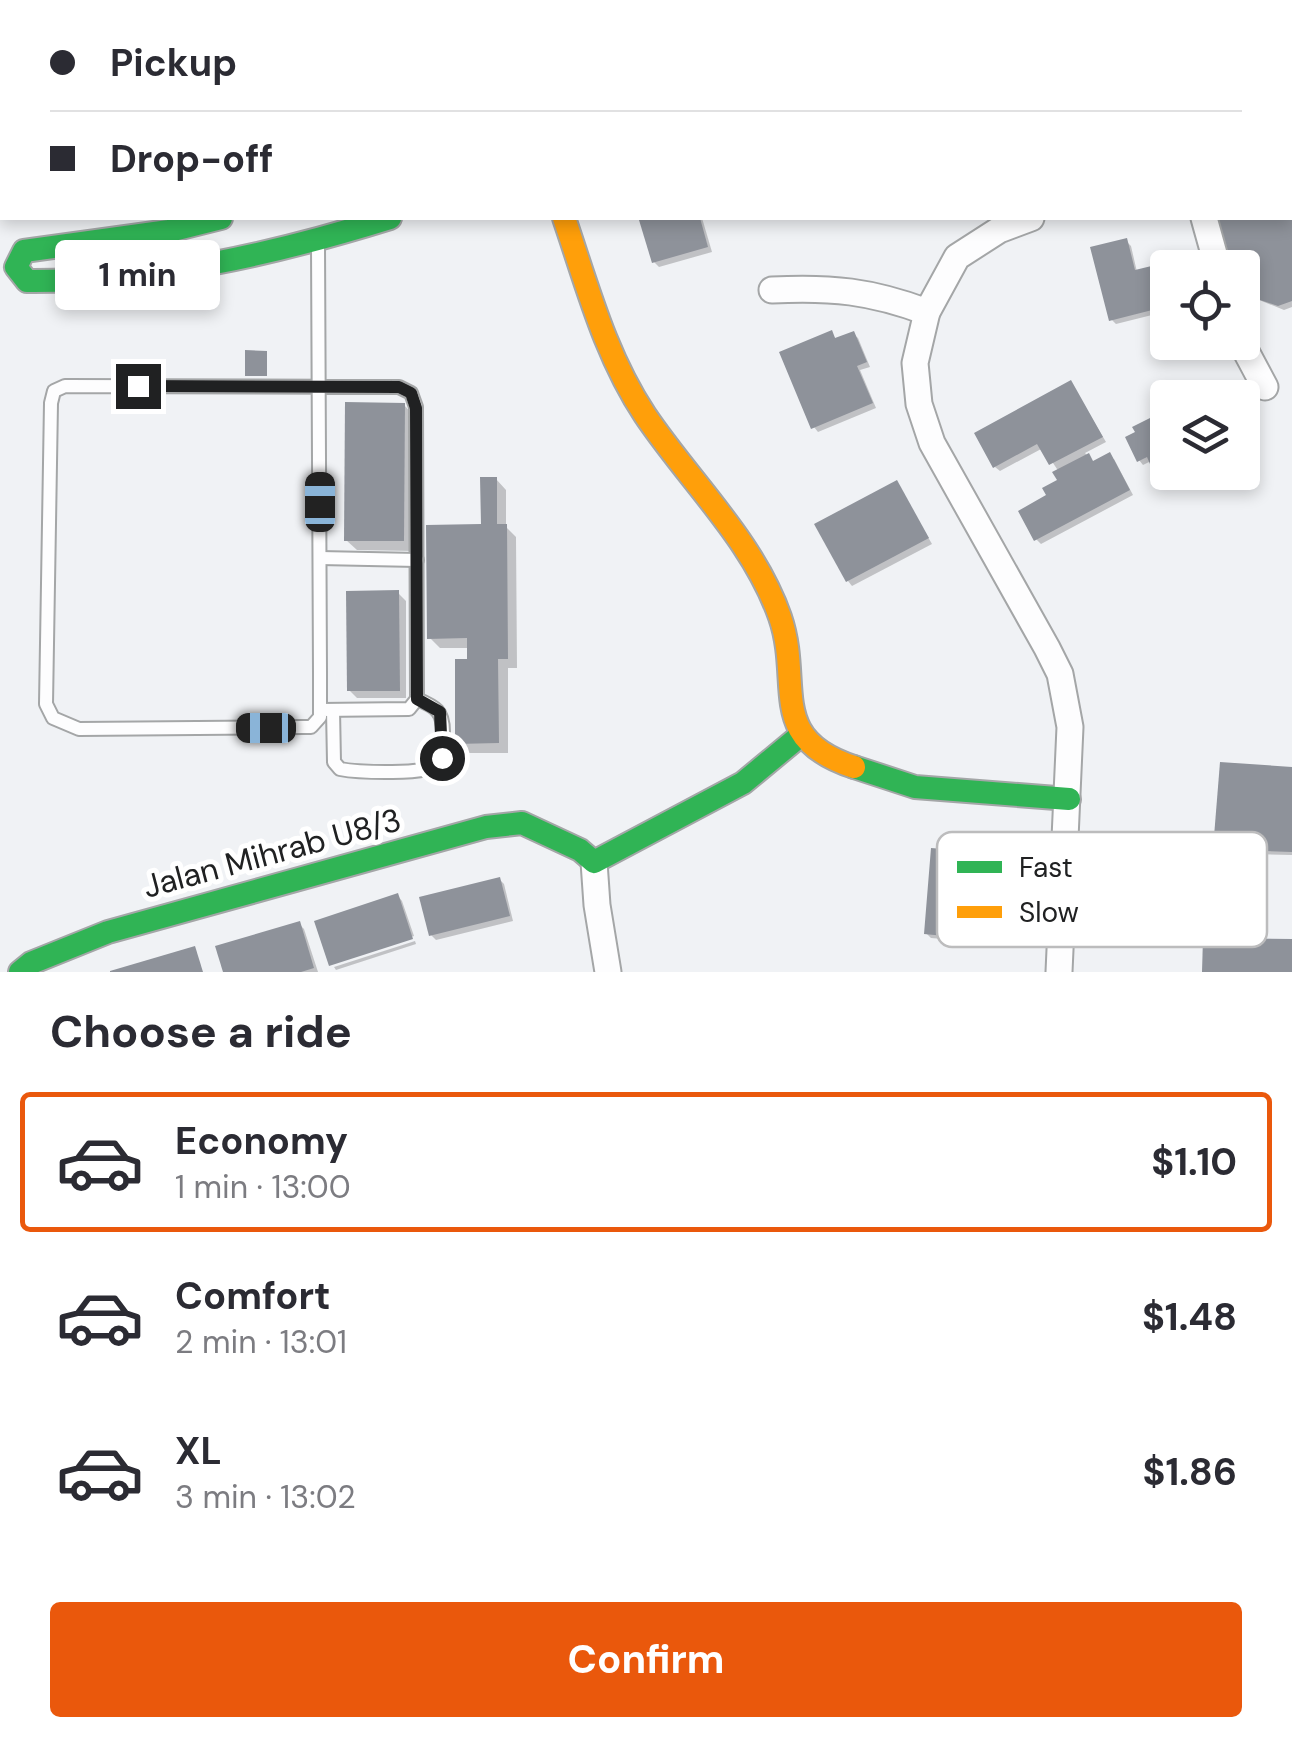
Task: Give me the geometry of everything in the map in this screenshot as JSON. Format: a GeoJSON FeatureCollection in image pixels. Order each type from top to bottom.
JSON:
{"type":"FeatureCollection","features":[{"type":"Feature","properties":{"kind":"street"},"geometry":{"type":"LineString","coordinates":[[214,220],[169,231],[24,251],[16,268],[28,281],[137,276],[209,266],[315,230],[378,220]]}},
{"type":"Feature","properties":{"kind":"street"},"geometry":{"type":"LineString","coordinates":[[565,220],[615,366],[646,416],[764,575],[782,622],[795,718],[800,735],[810,747],[833,760],[915,787],[1069,799]]}},
{"type":"Feature","properties":{"kind":"street"},"geometry":{"type":"LineString","coordinates":[[1025,220],[999,230],[957,257],[927,312],[915,363],[924,421],[932,444],[1060,674],[1070,727],[1067,832]]}},
{"type":"Feature","properties":{"kind":"street"},"geometry":{"type":"LineString","coordinates":[[1205,220],[1213,250]]}},
{"type":"Feature","properties":{"kind":"street"},"geometry":{"type":"LineString","coordinates":[[772,290],[845,289],[891,298],[927,312]]}},
{"type":"Feature","properties":{"kind":"street"},"geometry":{"type":"LineString","coordinates":[[1251,360],[1265,387]]}},
{"type":"Feature","properties":{"kind":"street"},"geometry":{"type":"LineString","coordinates":[[608,972],[594,862],[743,783],[800,735]]}},
{"type":"Feature","properties":{"kind":"street","name":"Jalan Mihrab U8/3"},"geometry":{"type":"LineString","coordinates":[[20,972],[30,964],[108,932],[486,827],[522,824],[580,850],[594,862]]}},
{"type":"Feature","properties":{"kind":"street"},"geometry":{"type":"LineString","coordinates":[[1059,972],[1060,947]]}},
{"type":"Feature","properties":{"kind":"lane"},"geometry":{"type":"LineString","coordinates":[[315,230],[320,558],[327,710],[334,762],[340,769],[424,771],[437,766],[442,758],[443,718],[437,708],[417,699]]}},
{"type":"Feature","properties":{"kind":"lane"},"geometry":{"type":"LineString","coordinates":[[65,386],[407,388],[414,398],[417,699],[409,709],[327,710],[317,723],[304,728],[79,729],[53,718],[46,704],[50,403],[54,391],[65,386]]}},
{"type":"Feature","properties":{"kind":"lane"},"geometry":{"type":"LineString","coordinates":[[320,558],[417,560]]}},
{"type":"Feature","properties":{"kind":"building"},"geometry":{"type":"Polygon","coordinates":[[[639,220],[701,220],[708,247],[652,263],[639,220]]]}},
{"type":"Feature","properties":{"kind":"building"},"geometry":{"type":"Polygon","coordinates":[[[1216,220],[1292,220],[1292,301],[1278,306],[1260,300],[1260,250],[1225,250],[1216,220]]]}},
{"type":"Feature","properties":{"kind":"building"},"geometry":{"type":"Polygon","coordinates":[[[1127,238],[1135,270],[1150,266],[1150,311],[1109,321],[1090,247],[1127,238]]]}},
{"type":"Feature","properties":{"kind":"building"},"geometry":{"type":"Polygon","coordinates":[[[832,330],[835,338],[854,331],[867,362],[857,366],[873,403],[811,429],[779,352],[832,330]]]}},
{"type":"Feature","properties":{"kind":"building"},"geometry":{"type":"Polygon","coordinates":[[[245,350],[267,351],[267,376],[245,376],[245,350]]]}},
{"type":"Feature","properties":{"kind":"building"},"geometry":{"type":"Polygon","coordinates":[[[1071,380],[1103,437],[1049,465],[1037,444],[993,468],[974,433],[1071,380]]]}},
{"type":"Feature","properties":{"kind":"building"},"geometry":{"type":"Polygon","coordinates":[[[345,402],[405,403],[404,541],[344,541],[345,402]]]}},
{"type":"Feature","properties":{"kind":"building"},"geometry":{"type":"Polygon","coordinates":[[[1150,418],[1150,464],[1147,457],[1137,462],[1125,437],[1135,432],[1132,427],[1150,418]]]}},
{"type":"Feature","properties":{"kind":"building"},"geometry":{"type":"Polygon","coordinates":[[[1110,452],[1130,490],[1034,541],[1018,511],[1046,495],[1042,488],[1057,480],[1052,472],[1089,453],[1093,461],[1110,452]]]}},
{"type":"Feature","properties":{"kind":"building"},"geometry":{"type":"Polygon","coordinates":[[[480,477],[497,477],[497,524],[507,524],[508,659],[498,659],[499,743],[455,744],[455,659],[467,659],[467,638],[427,639],[426,525],[481,524],[480,477]]]}},
{"type":"Feature","properties":{"kind":"building"},"geometry":{"type":"Polygon","coordinates":[[[897,480],[929,538],[846,582],[814,524],[897,480]]]}},
{"type":"Feature","properties":{"kind":"building"},"geometry":{"type":"Polygon","coordinates":[[[399,590],[400,691],[347,691],[346,591],[399,590]]]}},
{"type":"Feature","properties":{"kind":"building"},"geometry":{"type":"Polygon","coordinates":[[[1220,762],[1292,767],[1292,852],[1267,851],[1267,832],[1214,832],[1220,762]]]}},
{"type":"Feature","properties":{"kind":"building"},"geometry":{"type":"Polygon","coordinates":[[[931,848],[937,848],[937,935],[924,934],[931,848]]]}},
{"type":"Feature","properties":{"kind":"building"},"geometry":{"type":"Polygon","coordinates":[[[500,877],[510,916],[429,936],[419,897],[500,877]]]}},
{"type":"Feature","properties":{"kind":"building"},"geometry":{"type":"Polygon","coordinates":[[[398,893],[413,939],[329,966],[314,921],[398,893]]]}},
{"type":"Feature","properties":{"kind":"building"},"geometry":{"type":"Polygon","coordinates":[[[300,921],[314,968],[301,972],[223,972],[215,946],[300,921]]]}},
{"type":"Feature","properties":{"kind":"building"},"geometry":{"type":"Polygon","coordinates":[[[1267,939],[1292,939],[1292,972],[1202,972],[1203,947],[1267,947],[1267,939]]]}},
{"type":"Feature","properties":{"kind":"building"},"geometry":{"type":"Polygon","coordinates":[[[195,946],[203,972],[110,972],[110,971],[195,946]]]}},
{"type":"Feature","properties":{"kind":"traffic: fast"},"geometry":{"type":"LineString","coordinates":[[213,220],[169,231],[24,251],[16,267],[27,281],[120,277],[211,264],[383,220]]}},
{"type":"Feature","properties":{"kind":"traffic: fast"},"geometry":{"type":"LineString","coordinates":[[20,972],[31,963],[108,932],[486,827],[522,823],[580,850],[594,862],[743,783],[801,735]]}},
{"type":"Feature","properties":{"kind":"traffic: fast"},"geometry":{"type":"LineString","coordinates":[[854,767],[915,787],[1069,799]]}},
{"type":"Feature","properties":{"kind":"traffic: slow"},"geometry":{"type":"LineString","coordinates":[[565,220],[598,319],[631,392],[737,537],[768,589],[786,641],[792,706],[798,724],[808,741],[826,755],[854,767]]}},
{"type":"Feature","properties":{"kind":"route"},"geometry":{"type":"LineString","coordinates":[[138,386],[407,388],[416,408],[417,699],[432,706],[443,718],[442,758]]}}]}
